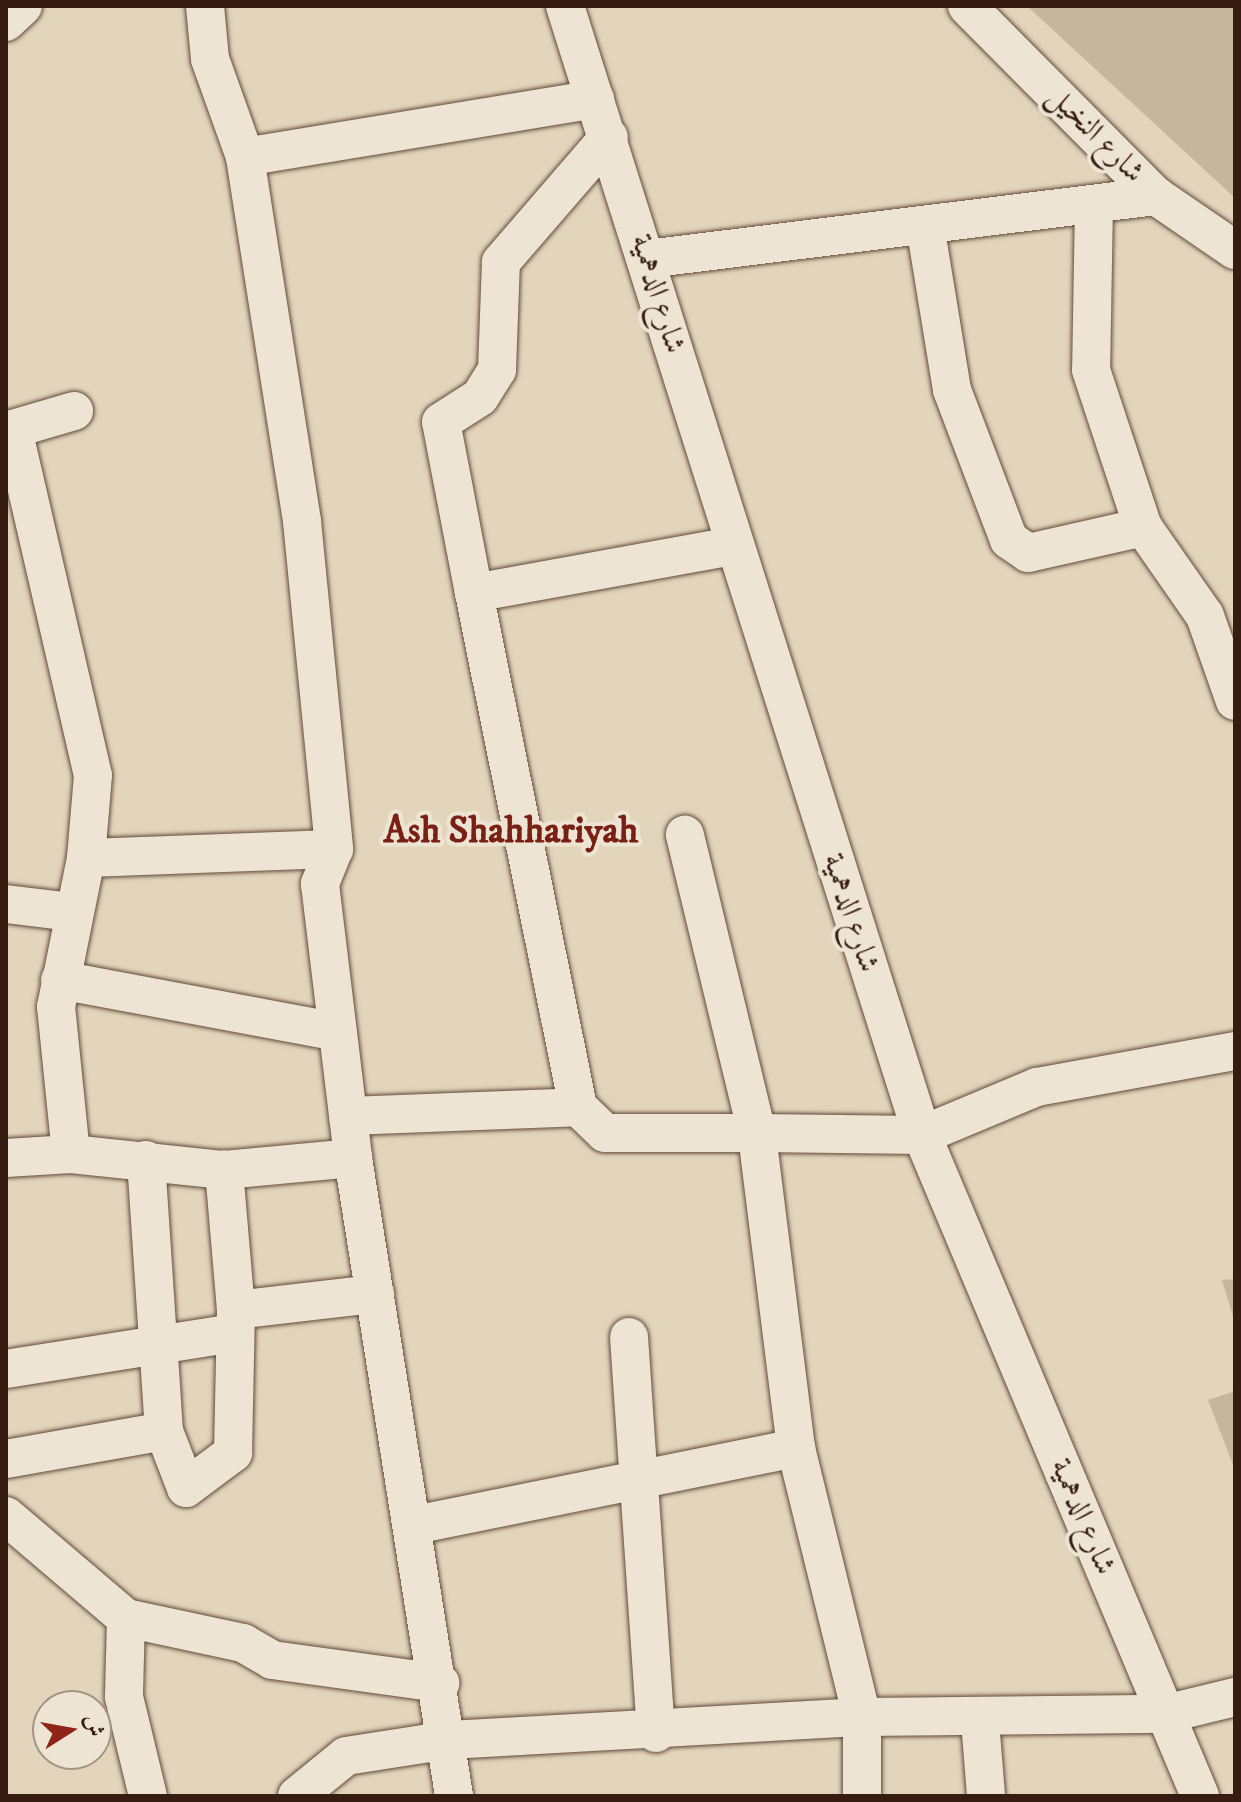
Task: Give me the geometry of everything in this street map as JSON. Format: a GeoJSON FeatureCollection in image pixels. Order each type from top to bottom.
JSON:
{"type":"FeatureCollection","features":[{"type":"Feature","properties":{"kind":"street"},"geometry":{"type":"LineString","coordinates":[[6,22],[23,6]]}},
{"type":"Feature","properties":{"kind":"street"},"geometry":{"type":"LineString","coordinates":[[205,6],[210,59],[245,157],[302,521],[334,849],[320,884],[337,1032],[353,1158],[449,1740],[454,1796]]}},
{"type":"Feature","properties":{"kind":"street","name":"شارع الدهمية"},"geometry":{"type":"LineString","coordinates":[[565,6],[647,259],[732,546],[922,1135],[1200,1796]]}},
{"type":"Feature","properties":{"kind":"street","name":"شارع النخيل"},"geometry":{"type":"LineString","coordinates":[[967,6],[1156,196],[1235,250]]}},
{"type":"Feature","properties":{"kind":"street"},"geometry":{"type":"LineString","coordinates":[[245,157],[595,99]]}},
{"type":"Feature","properties":{"kind":"street"},"geometry":{"type":"LineString","coordinates":[[609,137],[501,262],[497,370],[480,397],[441,422],[578,1107],[605,1133],[922,1135],[1037,1087],[1235,1051]]}},
{"type":"Feature","properties":{"kind":"street"},"geometry":{"type":"LineString","coordinates":[[647,259],[1156,196]]}},
{"type":"Feature","properties":{"kind":"street"},"geometry":{"type":"LineString","coordinates":[[1094,204],[1091,370],[1143,527],[1205,616],[1235,701]]}},
{"type":"Feature","properties":{"kind":"street"},"geometry":{"type":"LineString","coordinates":[[925,225],[952,390],[1009,540],[1028,553],[1143,527]]}},
{"type":"Feature","properties":{"kind":"street"},"geometry":{"type":"LineString","coordinates":[[71,1154],[56,1007],[71,912],[86,858],[93,775],[10,430],[74,411]]}},
{"type":"Feature","properties":{"kind":"street"},"geometry":{"type":"LineString","coordinates":[[474,593],[732,546]]}},
{"type":"Feature","properties":{"kind":"street"},"geometry":{"type":"LineString","coordinates":[[685,835],[757,1133],[796,1448],[862,1717],[862,1796]]}},
{"type":"Feature","properties":{"kind":"street"},"geometry":{"type":"LineString","coordinates":[[86,858],[334,849]]}},
{"type":"Feature","properties":{"kind":"street"},"geometry":{"type":"LineString","coordinates":[[6,904],[71,912]]}},
{"type":"Feature","properties":{"kind":"street"},"geometry":{"type":"LineString","coordinates":[[60,980],[337,1032]]}},
{"type":"Feature","properties":{"kind":"street"},"geometry":{"type":"LineString","coordinates":[[348,1116],[578,1107]]}},
{"type":"Feature","properties":{"kind":"street"},"geometry":{"type":"LineString","coordinates":[[6,1158],[71,1154],[224,1170],[353,1158]]}},
{"type":"Feature","properties":{"kind":"street"},"geometry":{"type":"LineString","coordinates":[[146,1160],[155,1343],[164,1431],[186,1488],[233,1453],[235,1322],[224,1170]]}},
{"type":"Feature","properties":{"kind":"street"},"geometry":{"type":"LineString","coordinates":[[6,1369],[155,1343],[235,1322],[375,1294]]}},
{"type":"Feature","properties":{"kind":"street"},"geometry":{"type":"LineString","coordinates":[[629,1337],[656,1733]]}},
{"type":"Feature","properties":{"kind":"street"},"geometry":{"type":"LineString","coordinates":[[6,1459],[164,1431]]}},
{"type":"Feature","properties":{"kind":"street"},"geometry":{"type":"LineString","coordinates":[[414,1525],[796,1448]]}},
{"type":"Feature","properties":{"kind":"street"},"geometry":{"type":"LineString","coordinates":[[6,1516],[126,1618],[243,1643],[272,1660],[440,1683]]}},
{"type":"Feature","properties":{"kind":"street"},"geometry":{"type":"LineString","coordinates":[[126,1618],[124,1697],[148,1796]]}},
{"type":"Feature","properties":{"kind":"street"},"geometry":{"type":"LineString","coordinates":[[293,1795],[346,1756],[449,1740],[656,1733],[862,1717],[980,1721],[1165,1714],[1235,1697]]}},
{"type":"Feature","properties":{"kind":"street"},"geometry":{"type":"LineString","coordinates":[[980,1721],[986,1796]]}},
{"type":"Feature","properties":{"kind":"shaded area"},"geometry":{"type":"Polygon","coordinates":[[[1027,6],[1235,6],[1235,198],[1027,6]]]}},
{"type":"Feature","properties":{"kind":"shaded area"},"geometry":{"type":"Polygon","coordinates":[[[1235,1279],[1235,1323],[1222,1280],[1235,1279]]]}},
{"type":"Feature","properties":{"kind":"shaded area"},"geometry":{"type":"Polygon","coordinates":[[[1235,1391],[1235,1470],[1208,1400],[1235,1391]]]}},
{"type":"Feature","properties":{"kind":"district","name":"Ash Shahhariyah"},"geometry":{"type":"Point","coordinates":[511,832]}}]}
